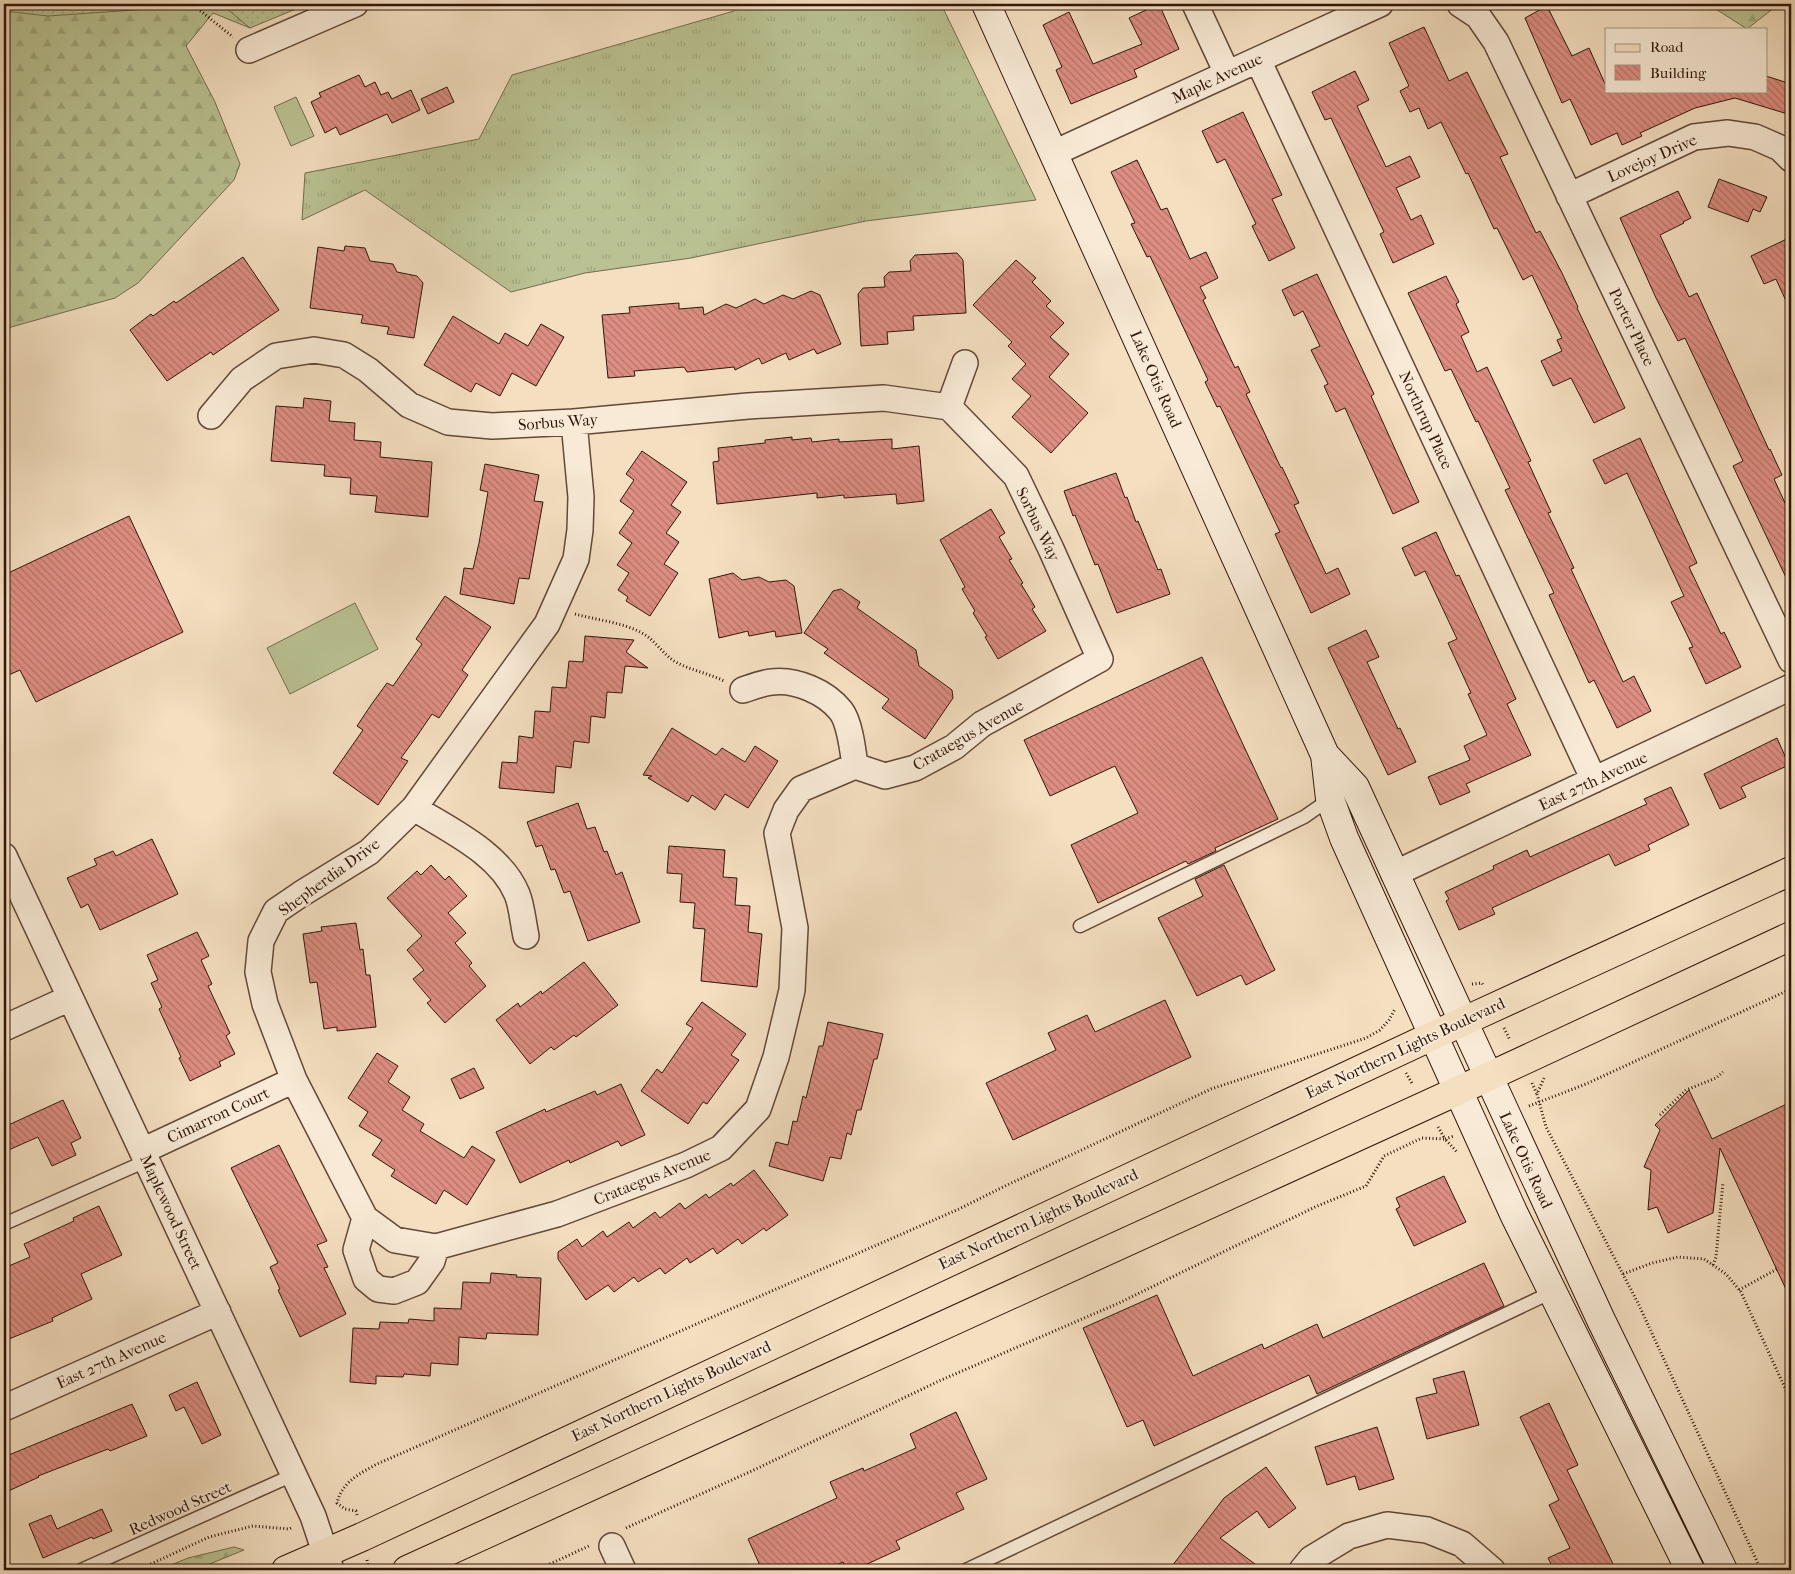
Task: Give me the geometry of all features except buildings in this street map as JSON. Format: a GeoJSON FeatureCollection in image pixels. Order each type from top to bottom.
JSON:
{"type":"FeatureCollection","features":[{"type":"Feature","properties":{"kind":"main road","name":"Lake Otis Road"},"geometry":{"type":"LineString","coordinates":[[986,4],[1325,755],[1330,799],[1344,838],[1369,889],[1514,1214],[1690,1570]]}},
{"type":"Feature","properties":{"kind":"main road","name":"Lake Otis Road"},"geometry":{"type":"LineString","coordinates":[[1325,755],[1355,787],[1601,1320],[1723,1570]]}},
{"type":"Feature","properties":{"kind":"main road","name":"East Northern Lights Boulevard"},"geometry":{"type":"LineString","coordinates":[[286,1570],[328,1562],[1433,1035],[1791,871]]}},
{"type":"Feature","properties":{"kind":"main road"},"geometry":{"type":"LineString","coordinates":[[407,1570],[1458,1091],[1791,936]]}},
{"type":"Feature","properties":{"kind":"street"},"geometry":{"type":"LineString","coordinates":[[248,50],[355,4]]}},
{"type":"Feature","properties":{"kind":"street"},"geometry":{"type":"LineString","coordinates":[[1195,4],[1228,73]]}},
{"type":"Feature","properties":{"kind":"street","name":"Maple Avenue"},"geometry":{"type":"LineString","coordinates":[[1054,153],[1380,4]]}},
{"type":"Feature","properties":{"kind":"street","name":"Porter Place"},"geometry":{"type":"LineString","coordinates":[[1460,4],[1478,16],[1496,42],[1791,660]]}},
{"type":"Feature","properties":{"kind":"street","name":"Northrup Place"},"geometry":{"type":"LineString","coordinates":[[1258,60],[1594,780]]}},
{"type":"Feature","properties":{"kind":"street","name":"Lovejoy Drive"},"geometry":{"type":"LineString","coordinates":[[1569,196],[1694,137],[1728,133],[1755,137],[1780,148],[1791,159]]}},
{"type":"Feature","properties":{"kind":"street","name":"Sorbus Way"},"geometry":{"type":"LineString","coordinates":[[211,416],[242,379],[276,356],[314,350],[344,355],[368,370],[409,405],[448,422],[492,426],[574,422],[748,406],[884,398],[949,407],[1016,476],[1100,659]]}},
{"type":"Feature","properties":{"kind":"street"},"geometry":{"type":"LineString","coordinates":[[949,407],[965,363]]}},
{"type":"Feature","properties":{"kind":"street","name":"Shepherdia Drive"},"geometry":{"type":"LineString","coordinates":[[365,1218],[294,1080],[265,1004],[258,972],[262,941],[276,911],[369,852],[414,808],[547,624],[576,559],[580,530],[581,496],[574,422]]}},
{"type":"Feature","properties":{"kind":"street","name":"Crataegus Avenue"},"geometry":{"type":"LineString","coordinates":[[436,1247],[557,1214],[686,1165],[721,1148],[758,1109],[776,1057],[792,990],[795,928],[777,833],[786,810],[802,790],[855,766],[885,776],[915,768],[954,747],[982,724],[1100,659]]}},
{"type":"Feature","properties":{"kind":"street"},"geometry":{"type":"LineString","coordinates":[[743,690],[772,682],[798,683],[824,696],[841,712],[852,739],[855,766]]}},
{"type":"Feature","properties":{"kind":"street","name":"East 27th Avenue"},"geometry":{"type":"LineString","coordinates":[[1394,874],[1791,687]]}},
{"type":"Feature","properties":{"kind":"street"},"geometry":{"type":"LineString","coordinates":[[414,808],[482,850],[501,870],[517,894],[526,936]]}},
{"type":"Feature","properties":{"kind":"street","name":"Maplewood Street"},"geometry":{"type":"LineString","coordinates":[[4,856],[312,1516],[328,1562]]}},
{"type":"Feature","properties":{"kind":"street"},"geometry":{"type":"LineString","coordinates":[[4,1028],[70,998]]}},
{"type":"Feature","properties":{"kind":"street","name":"Cimarron Court"},"geometry":{"type":"LineString","coordinates":[[144,1156],[294,1080]]}},
{"type":"Feature","properties":{"kind":"street"},"geometry":{"type":"LineString","coordinates":[[365,1218],[395,1240],[436,1247],[432,1261],[417,1282],[394,1291],[378,1289],[366,1279],[356,1250],[365,1218]]}},
{"type":"Feature","properties":{"kind":"street","name":"East 27th Avenue"},"geometry":{"type":"LineString","coordinates":[[4,1408],[218,1312]]}},
{"type":"Feature","properties":{"kind":"street"},"geometry":{"type":"LineString","coordinates":[[1302,1570],[1310,1559],[1349,1536],[1387,1526],[1427,1530],[1462,1544],[1492,1570]]}},
{"type":"Feature","properties":{"kind":"street"},"geometry":{"type":"LineString","coordinates":[[609,1540],[624,1570]]}},
{"type":"Feature","properties":{"kind":"lane"},"geometry":{"type":"LineString","coordinates":[[1080,926],[1304,817],[1330,799]]}},
{"type":"Feature","properties":{"kind":"lane"},"geometry":{"type":"LineString","coordinates":[[4,1224],[144,1156]]}},
{"type":"Feature","properties":{"kind":"lane"},"geometry":{"type":"LineString","coordinates":[[966,1570],[1552,1292]]}},
{"type":"Feature","properties":{"kind":"lane","name":"Redwood Street"},"geometry":{"type":"LineString","coordinates":[[80,1570],[293,1475]]}},
{"type":"Feature","properties":{"kind":"path"},"geometry":{"type":"LineString","coordinates":[[192,4],[248,50]]}},
{"type":"Feature","properties":{"kind":"path"},"geometry":{"type":"LineString","coordinates":[[572,613],[641,632],[652,639],[672,660],[685,667],[709,673],[743,690]]}},
{"type":"Feature","properties":{"kind":"path"},"geometry":{"type":"LineString","coordinates":[[1540,1102],[1595,1080],[1791,989]]}},
{"type":"Feature","properties":{"kind":"path"},"geometry":{"type":"LineString","coordinates":[[356,1511],[345,1509],[337,1503],[340,1492],[355,1476],[377,1464],[959,1209],[1211,1089],[1366,1038],[1380,1030],[1389,1020],[1394,1010]]}},
{"type":"Feature","properties":{"kind":"path"},"geometry":{"type":"LineString","coordinates":[[1660,1115],[1686,1090],[1716,1078],[1724,1072]]}},
{"type":"Feature","properties":{"kind":"path"},"geometry":{"type":"LineString","coordinates":[[1545,1077],[1537,1094],[1546,1127],[1623,1274],[1761,1570]]}},
{"type":"Feature","properties":{"kind":"path"},"geometry":{"type":"LineString","coordinates":[[537,1570],[609,1540],[939,1381],[1119,1303],[1315,1207],[1366,1186],[1384,1156],[1422,1138],[1445,1139],[1456,1149]]}},
{"type":"Feature","properties":{"kind":"path"},"geometry":{"type":"LineString","coordinates":[[1713,1265],[1716,1257],[1723,1182]]}},
{"type":"Feature","properties":{"kind":"path"},"geometry":{"type":"LineString","coordinates":[[1623,1274],[1652,1263],[1678,1257],[1704,1259],[1726,1274],[1740,1290],[1791,1401]]}},
{"type":"Feature","properties":{"kind":"path"},"geometry":{"type":"LineString","coordinates":[[1740,1290],[1777,1269]]}},
{"type":"Feature","properties":{"kind":"path"},"geometry":{"type":"LineString","coordinates":[[138,1570],[209,1537],[226,1532],[253,1526],[289,1529]]}},
{"type":"Feature","properties":{"kind":"green space"},"geometry":{"type":"Polygon","coordinates":[[[4,4],[287,4],[250,28],[213,13],[186,46],[215,102],[240,164],[234,180],[138,283],[115,298],[11,327],[4,336],[4,4]]]}},
{"type":"Feature","properties":{"kind":"green space"},"geometry":{"type":"Polygon","coordinates":[[[4,4],[221,4],[48,16],[4,11],[4,4]]]}},
{"type":"Feature","properties":{"kind":"green space"},"geometry":{"type":"Polygon","coordinates":[[[221,4],[308,4],[250,28],[221,4]]]}},
{"type":"Feature","properties":{"kind":"green space"},"geometry":{"type":"Polygon","coordinates":[[[740,4],[941,4],[1036,200],[866,221],[691,258],[585,273],[511,292],[365,190],[302,220],[305,173],[479,139],[512,75],[734,11],[740,4]]]}},
{"type":"Feature","properties":{"kind":"green space"},"geometry":{"type":"Polygon","coordinates":[[[1708,4],[1779,4],[1748,28],[1708,4]]]}},
{"type":"Feature","properties":{"kind":"green space"},"geometry":{"type":"Polygon","coordinates":[[[296,97],[314,136],[291,146],[274,107],[296,97]]]}},
{"type":"Feature","properties":{"kind":"green space"},"geometry":{"type":"Polygon","coordinates":[[[355,603],[378,649],[290,694],[267,648],[355,603]]]}},
{"type":"Feature","properties":{"kind":"green space"},"geometry":{"type":"Polygon","coordinates":[[[234,1547],[244,1550],[195,1570],[159,1570],[188,1558],[234,1547]]]}}]}
